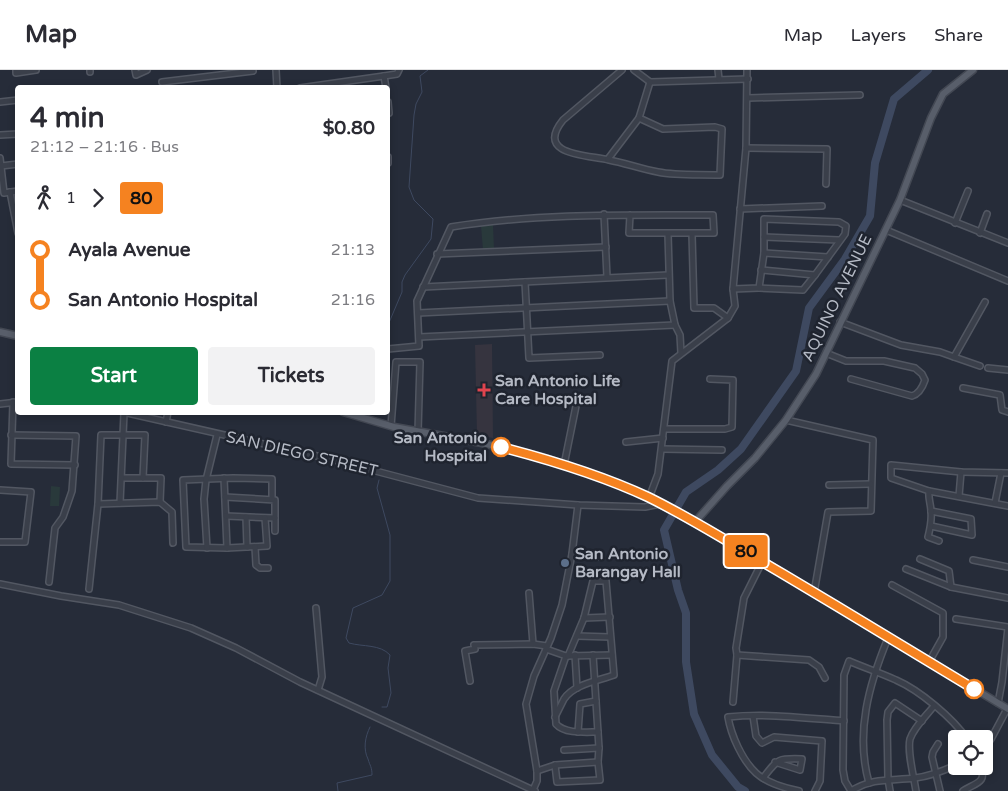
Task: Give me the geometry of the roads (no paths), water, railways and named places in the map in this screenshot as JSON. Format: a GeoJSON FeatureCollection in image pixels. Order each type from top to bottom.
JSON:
{"type":"FeatureCollection","features":[{"type":"Feature","properties":{"kind":"main road","name":"AQUINO AVENUE"},"geometry":{"type":"LineString","coordinates":[[695,522],[755,458],[786,420],[816,374],[900,200],[942,94],[973,70]]}},
{"type":"Feature","properties":{"kind":"main road"},"geometry":{"type":"LineString","coordinates":[[0,332],[15,335]]}},
{"type":"Feature","properties":{"kind":"main road"},"geometry":{"type":"LineString","coordinates":[[353,415],[391,426],[482,443],[542,458],[609,480],[695,522],[1008,709]]}},
{"type":"Feature","properties":{"kind":"street"},"geometry":{"type":"LineString","coordinates":[[16,70],[16,73],[36,70]]}},
{"type":"Feature","properties":{"kind":"street"},"geometry":{"type":"LineString","coordinates":[[134,70],[136,75],[147,70]]}},
{"type":"Feature","properties":{"kind":"street"},"geometry":{"type":"LineString","coordinates":[[162,82],[252,70]]}},
{"type":"Feature","properties":{"kind":"street"},"geometry":{"type":"LineString","coordinates":[[276,70],[277,85]]}},
{"type":"Feature","properties":{"kind":"street"},"geometry":{"type":"LineString","coordinates":[[321,85],[397,74],[399,70]]}},
{"type":"Feature","properties":{"kind":"street"},"geometry":{"type":"LineString","coordinates":[[622,70],[557,127],[554,136],[556,142],[563,150],[570,154],[608,159],[660,173],[720,175],[722,129],[663,130],[639,118]]}},
{"type":"Feature","properties":{"kind":"street"},"geometry":{"type":"LineString","coordinates":[[634,70],[650,82],[748,78]]}},
{"type":"Feature","properties":{"kind":"street"},"geometry":{"type":"LineString","coordinates":[[718,70],[719,80]]}},
{"type":"Feature","properties":{"kind":"street"},"geometry":{"type":"LineString","coordinates":[[649,498],[658,474],[672,361],[728,318],[735,306],[734,289],[746,148],[747,70]]}},
{"type":"Feature","properties":{"kind":"street"},"geometry":{"type":"LineString","coordinates":[[384,76],[386,85]]}},
{"type":"Feature","properties":{"kind":"street"},"geometry":{"type":"LineString","coordinates":[[608,159],[639,118],[650,82]]}},
{"type":"Feature","properties":{"kind":"street"},"geometry":{"type":"LineString","coordinates":[[748,98],[860,95]]}},
{"type":"Feature","properties":{"kind":"street"},"geometry":{"type":"LineString","coordinates":[[0,102],[15,100]]}},
{"type":"Feature","properties":{"kind":"street"},"geometry":{"type":"LineString","coordinates":[[0,135],[15,134]]}},
{"type":"Feature","properties":{"kind":"street"},"geometry":{"type":"LineString","coordinates":[[746,148],[827,149],[826,184]]}},
{"type":"Feature","properties":{"kind":"street"},"geometry":{"type":"LineString","coordinates":[[0,158],[5,193],[15,224]]}},
{"type":"Feature","properties":{"kind":"street"},"geometry":{"type":"LineString","coordinates":[[1,166],[15,164]]}},
{"type":"Feature","properties":{"kind":"street"},"geometry":{"type":"LineString","coordinates":[[955,223],[968,191]]}},
{"type":"Feature","properties":{"kind":"street"},"geometry":{"type":"LineString","coordinates":[[900,200],[1008,243]]}},
{"type":"Feature","properties":{"kind":"street"},"geometry":{"type":"LineString","coordinates":[[740,209],[822,206]]}},
{"type":"Feature","properties":{"kind":"street"},"geometry":{"type":"LineString","coordinates":[[759,288],[764,253],[764,218],[767,209]]}},
{"type":"Feature","properties":{"kind":"street"},"geometry":{"type":"LineString","coordinates":[[604,214],[607,278]]}},
{"type":"Feature","properties":{"kind":"street"},"geometry":{"type":"LineString","coordinates":[[390,348],[419,346],[417,301],[451,227],[487,222],[604,214],[713,215],[714,233],[629,233],[630,215]]}},
{"type":"Feature","properties":{"kind":"street"},"geometry":{"type":"LineString","coordinates":[[980,233],[987,214]]}},
{"type":"Feature","properties":{"kind":"street"},"geometry":{"type":"LineString","coordinates":[[734,289],[803,290],[845,234],[846,226],[839,222],[764,218]]}},
{"type":"Feature","properties":{"kind":"street"},"geometry":{"type":"LineString","coordinates":[[886,230],[1008,281]]}},
{"type":"Feature","properties":{"kind":"street"},"geometry":{"type":"LineString","coordinates":[[668,234],[670,301],[675,324],[680,335],[681,353]]}},
{"type":"Feature","properties":{"kind":"street"},"geometry":{"type":"LineString","coordinates":[[692,234],[694,308],[714,308],[728,318]]}},
{"type":"Feature","properties":{"kind":"street"},"geometry":{"type":"LineString","coordinates":[[764,236],[839,240]]}},
{"type":"Feature","properties":{"kind":"street"},"geometry":{"type":"LineString","coordinates":[[438,254],[606,246]]}},
{"type":"Feature","properties":{"kind":"street"},"geometry":{"type":"LineString","coordinates":[[764,253],[828,257]]}},
{"type":"Feature","properties":{"kind":"street"},"geometry":{"type":"LineString","coordinates":[[761,270],[815,275]]}},
{"type":"Feature","properties":{"kind":"street"},"geometry":{"type":"LineString","coordinates":[[423,287],[668,275]]}},
{"type":"Feature","properties":{"kind":"street"},"geometry":{"type":"LineString","coordinates":[[525,282],[529,358],[600,355]]}},
{"type":"Feature","properties":{"kind":"street"},"geometry":{"type":"LineString","coordinates":[[418,313],[670,301]]}},
{"type":"Feature","properties":{"kind":"street"},"geometry":{"type":"LineString","coordinates":[[954,357],[985,302]]}},
{"type":"Feature","properties":{"kind":"street"},"geometry":{"type":"LineString","coordinates":[[840,322],[901,345],[940,352],[980,366]]}},
{"type":"Feature","properties":{"kind":"street"},"geometry":{"type":"LineString","coordinates":[[418,338],[675,324]]}},
{"type":"Feature","properties":{"kind":"street"},"geometry":{"type":"LineString","coordinates":[[826,353],[846,360],[884,361],[915,368],[922,374],[925,380],[923,386],[912,396],[851,379]]}},
{"type":"Feature","properties":{"kind":"street"},"geometry":{"type":"LineString","coordinates":[[391,426],[396,362],[420,362],[418,432]]}},
{"type":"Feature","properties":{"kind":"street"},"geometry":{"type":"LineString","coordinates":[[988,368],[1008,370]]}},
{"type":"Feature","properties":{"kind":"street"},"geometry":{"type":"LineString","coordinates":[[664,429],[725,429],[732,427],[733,380],[710,379]]}},
{"type":"Feature","properties":{"kind":"street"},"geometry":{"type":"LineString","coordinates":[[963,388],[1000,395],[1002,410],[1008,412]]}},
{"type":"Feature","properties":{"kind":"street"},"geometry":{"type":"LineString","coordinates":[[0,404],[15,402],[11,435],[11,464],[75,465]]}},
{"type":"Feature","properties":{"kind":"street"},"geometry":{"type":"LineString","coordinates":[[564,465],[576,406]]}},
{"type":"Feature","properties":{"kind":"street"},"geometry":{"type":"LineString","coordinates":[[120,503],[123,478],[124,415]]}},
{"type":"Feature","properties":{"kind":"street","name":"SAN DIEGO STREET"},"geometry":{"type":"LineString","coordinates":[[133,415],[330,459],[478,498],[578,505],[645,507],[660,504]]}},
{"type":"Feature","properties":{"kind":"street"},"geometry":{"type":"LineString","coordinates":[[166,422],[167,415]]}},
{"type":"Feature","properties":{"kind":"street"},"geometry":{"type":"LineString","coordinates":[[786,420],[873,440],[870,484],[871,511],[828,512],[814,593]]}},
{"type":"Feature","properties":{"kind":"street"},"geometry":{"type":"LineString","coordinates":[[11,435],[76,436],[72,491],[63,517],[55,528],[49,582]]}},
{"type":"Feature","properties":{"kind":"street"},"geometry":{"type":"LineString","coordinates":[[89,588],[98,504],[101,435],[145,435],[144,478]]}},
{"type":"Feature","properties":{"kind":"street"},"geometry":{"type":"LineString","coordinates":[[206,548],[204,499],[206,480],[217,435]]}},
{"type":"Feature","properties":{"kind":"street"},"geometry":{"type":"LineString","coordinates":[[626,442],[663,438]]}},
{"type":"Feature","properties":{"kind":"street"},"geometry":{"type":"LineString","coordinates":[[662,449],[722,450]]}},
{"type":"Feature","properties":{"kind":"street"},"geometry":{"type":"LineString","coordinates":[[1008,473],[961,472],[891,465],[891,478],[929,491],[1008,506]]}},
{"type":"Feature","properties":{"kind":"street"},"geometry":{"type":"LineString","coordinates":[[959,496],[961,472]]}},
{"type":"Feature","properties":{"kind":"street"},"geometry":{"type":"LineString","coordinates":[[995,503],[1001,473]]}},
{"type":"Feature","properties":{"kind":"street"},"geometry":{"type":"LineString","coordinates":[[123,478],[161,478],[160,502]]}},
{"type":"Feature","properties":{"kind":"street"},"geometry":{"type":"LineString","coordinates":[[224,478],[227,548]]}},
{"type":"Feature","properties":{"kind":"street"},"geometry":{"type":"LineString","coordinates":[[265,518],[267,546],[227,548],[186,547],[183,480],[224,478],[272,479],[272,499]]}},
{"type":"Feature","properties":{"kind":"street"},"geometry":{"type":"LineString","coordinates":[[829,485],[870,484]]}},
{"type":"Feature","properties":{"kind":"street"},"geometry":{"type":"LineString","coordinates":[[0,490],[31,492],[25,542],[0,542]]}},
{"type":"Feature","properties":{"kind":"street"},"geometry":{"type":"LineString","coordinates":[[929,491],[928,501],[932,511],[928,537],[939,541]]}},
{"type":"Feature","properties":{"kind":"street"},"geometry":{"type":"LineString","coordinates":[[225,497],[272,499],[276,502],[275,531]]}},
{"type":"Feature","properties":{"kind":"street"},"geometry":{"type":"LineString","coordinates":[[98,504],[160,502],[172,512],[174,543]]}},
{"type":"Feature","properties":{"kind":"street"},"geometry":{"type":"LineString","coordinates":[[0,584],[118,605],[191,628],[318,690],[534,790],[537,781],[537,771],[526,704],[534,676],[562,605],[572,554],[578,505]]}},
{"type":"Feature","properties":{"kind":"street"},"geometry":{"type":"LineString","coordinates":[[931,526],[972,535],[971,519],[932,511]]}},
{"type":"Feature","properties":{"kind":"street"},"geometry":{"type":"LineString","coordinates":[[226,516],[276,518]]}},
{"type":"Feature","properties":{"kind":"street"},"geometry":{"type":"LineString","coordinates":[[246,517],[247,547]]}},
{"type":"Feature","properties":{"kind":"street"},"geometry":{"type":"LineString","coordinates":[[255,547],[256,565],[260,568],[268,568]]}},
{"type":"Feature","properties":{"kind":"street"},"geometry":{"type":"LineString","coordinates":[[572,554],[597,556]]}},
{"type":"Feature","properties":{"kind":"street"},"geometry":{"type":"LineString","coordinates":[[920,560],[949,571],[951,588]]}},
{"type":"Feature","properties":{"kind":"street"},"geometry":{"type":"LineString","coordinates":[[973,560],[1008,567]]}},
{"type":"Feature","properties":{"kind":"street"},"geometry":{"type":"LineString","coordinates":[[733,702],[738,655],[736,648],[744,598],[762,562]]}},
{"type":"Feature","properties":{"kind":"street"},"geometry":{"type":"LineString","coordinates":[[906,570],[951,588],[1008,598]]}},
{"type":"Feature","properties":{"kind":"street"},"geometry":{"type":"LineString","coordinates":[[555,717],[565,698],[577,688],[614,675],[606,581],[593,581],[584,618],[554,691],[555,717],[558,727],[578,732],[598,732]]}},
{"type":"Feature","properties":{"kind":"street"},"geometry":{"type":"LineString","coordinates":[[892,585],[943,613],[943,637],[929,662]]}},
{"type":"Feature","properties":{"kind":"street"},"geometry":{"type":"LineString","coordinates":[[529,593],[533,644]]}},
{"type":"Feature","properties":{"kind":"street"},"geometry":{"type":"LineString","coordinates":[[316,608],[322,677],[318,690]]}},
{"type":"Feature","properties":{"kind":"street"},"geometry":{"type":"LineString","coordinates":[[584,618],[610,617]]}},
{"type":"Feature","properties":{"kind":"street"},"geometry":{"type":"LineString","coordinates":[[956,619],[1008,627],[998,703]]}},
{"type":"Feature","properties":{"kind":"street"},"geometry":{"type":"LineString","coordinates":[[576,636],[610,636]]}},
{"type":"Feature","properties":{"kind":"street"},"geometry":{"type":"LineString","coordinates":[[869,783],[863,757],[868,694],[874,672],[888,638]]}},
{"type":"Feature","properties":{"kind":"street"},"geometry":{"type":"LineString","coordinates":[[470,681],[465,651],[474,649],[474,645],[533,644],[570,656],[612,655]]}},
{"type":"Feature","properties":{"kind":"street"},"geometry":{"type":"LineString","coordinates":[[555,765],[557,782],[600,780],[593,655]]}},
{"type":"Feature","properties":{"kind":"street"},"geometry":{"type":"LineString","coordinates":[[738,655],[809,660],[819,667],[825,678]]}},
{"type":"Feature","properties":{"kind":"street"},"geometry":{"type":"LineString","coordinates":[[570,656],[577,688]]}},
{"type":"Feature","properties":{"kind":"street"},"geometry":{"type":"LineString","coordinates":[[948,769],[936,775],[888,779],[869,783],[851,791],[845,781],[843,770],[844,675],[849,661],[897,680],[934,706],[954,722],[960,730]]}},
{"type":"Feature","properties":{"kind":"street"},"geometry":{"type":"LineString","coordinates":[[1002,682],[1008,685]]}},
{"type":"Feature","properties":{"kind":"street"},"geometry":{"type":"LineString","coordinates":[[578,732],[580,704],[596,701]]}},
{"type":"Feature","properties":{"kind":"street"},"geometry":{"type":"LineString","coordinates":[[890,791],[888,779],[888,712],[895,703],[922,721]]}},
{"type":"Feature","properties":{"kind":"street"},"geometry":{"type":"LineString","coordinates":[[916,791],[910,740],[934,706]]}},
{"type":"Feature","properties":{"kind":"street"},"geometry":{"type":"LineString","coordinates":[[993,737],[1008,709]]}},
{"type":"Feature","properties":{"kind":"street"},"geometry":{"type":"LineString","coordinates":[[798,791],[763,778],[750,766],[730,732],[728,718],[753,716],[844,721]]}},
{"type":"Feature","properties":{"kind":"street"},"geometry":{"type":"LineString","coordinates":[[753,716],[756,736],[762,743],[774,737],[822,741],[820,781],[815,791]]}},
{"type":"Feature","properties":{"kind":"street"},"geometry":{"type":"LineString","coordinates":[[938,744],[932,757],[940,791]]}},
{"type":"Feature","properties":{"kind":"street"},"geometry":{"type":"LineString","coordinates":[[564,750],[599,748]]}},
{"type":"Feature","properties":{"kind":"street"},"geometry":{"type":"LineString","coordinates":[[763,778],[776,762],[783,758],[802,759],[800,770],[776,762]]}},
{"type":"Feature","properties":{"kind":"street"},"geometry":{"type":"LineString","coordinates":[[537,771],[555,765],[598,762]]}},
{"type":"Feature","properties":{"kind":"street"},"geometry":{"type":"LineString","coordinates":[[963,791],[980,782],[982,775]]}},
{"type":"Feature","properties":{"kind":"waterway"},"geometry":{"type":"LineString","coordinates":[[390,320],[402,292],[402,282],[405,275],[431,239],[433,219],[414,200],[409,187],[414,115],[416,104],[422,92],[420,76],[428,70]]}},
{"type":"Feature","properties":{"kind":"waterway"},"geometry":{"type":"LineString","coordinates":[[745,791],[738,787],[712,755],[694,714],[686,662],[686,613],[678,590],[664,530],[686,492],[718,470],[741,449],[796,371],[809,308],[845,259],[870,216],[875,163],[894,99],[928,70]]}},
{"type":"Feature","properties":{"kind":"waterway"},"geometry":{"type":"LineString","coordinates":[[379,480],[377,488],[390,535],[390,581],[382,595],[353,608],[346,638],[349,643],[376,647],[390,655],[388,668],[391,693],[387,707],[382,707]]}},
{"type":"Feature","properties":{"kind":"waterway"},"geometry":{"type":"LineString","coordinates":[[338,791],[337,783],[372,775],[365,747],[370,727]]}},
{"type":"Feature","properties":{"kind":"place","name":"San Antonio Life Care Hospital"},"geometry":{"type":"Point","coordinates":[484,390]}},
{"type":"Feature","properties":{"kind":"place","name":"San Antonio Hospital"},"geometry":{"type":"Point","coordinates":[501,447]}},
{"type":"Feature","properties":{"kind":"place","name":"San Antonio Barangay Hall"},"geometry":{"type":"Point","coordinates":[565,563]}}]}
